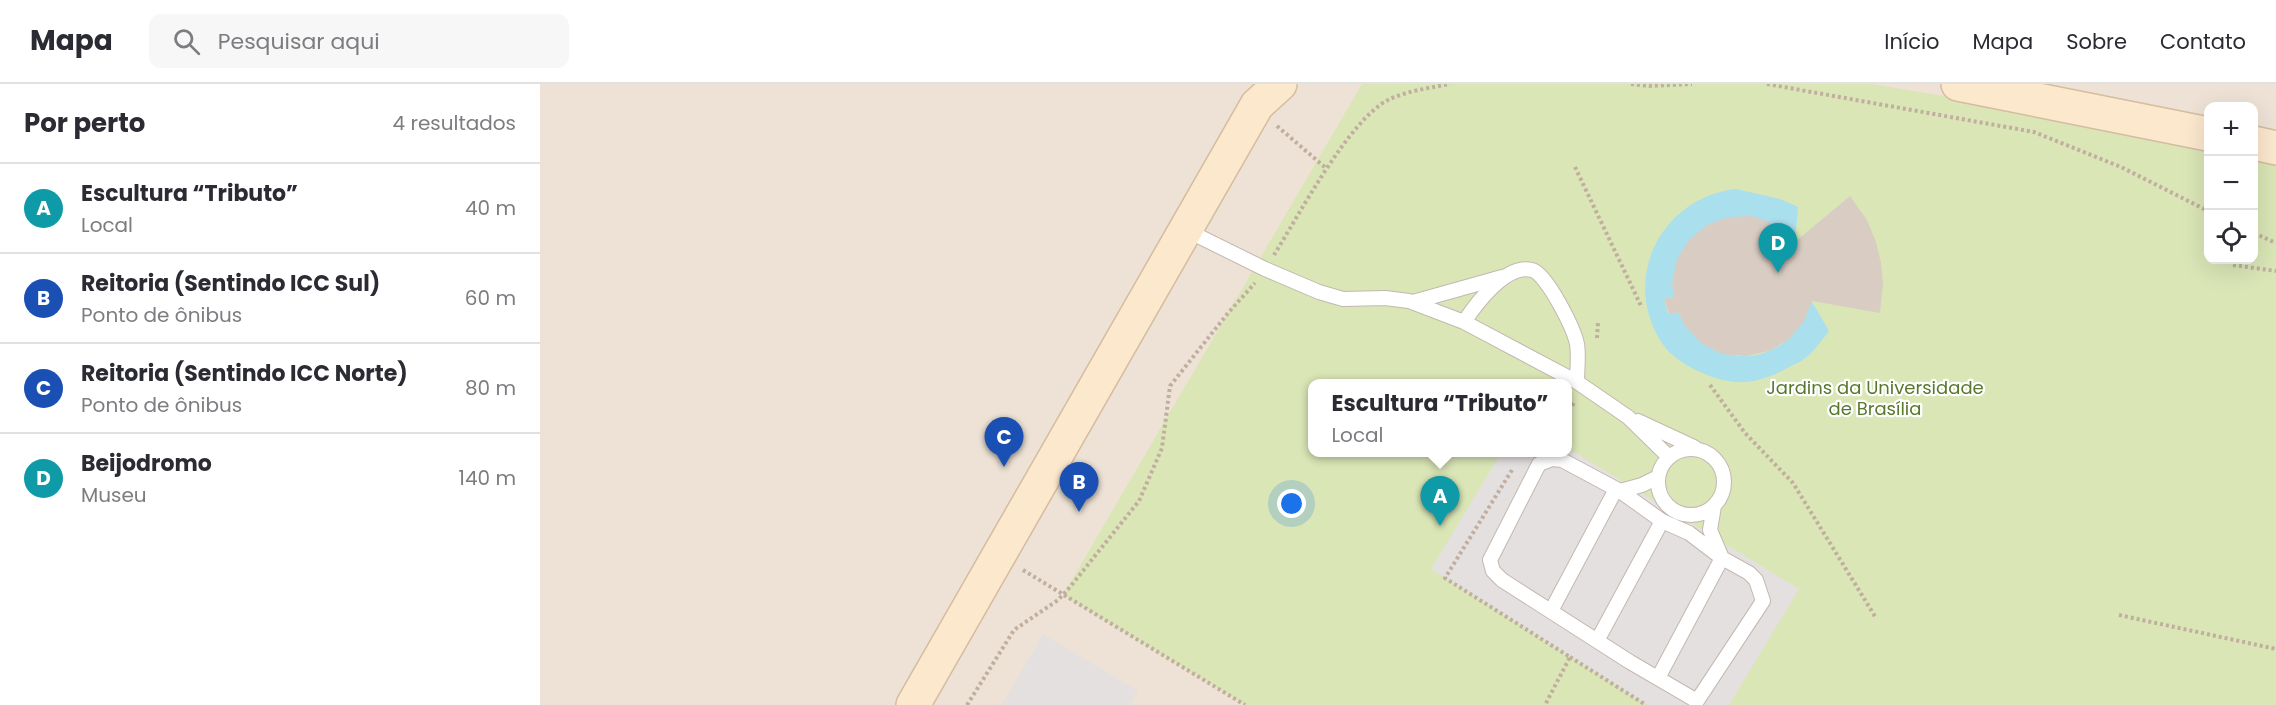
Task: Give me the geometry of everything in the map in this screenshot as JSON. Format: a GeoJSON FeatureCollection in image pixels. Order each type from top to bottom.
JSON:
{"type":"FeatureCollection","features":[{"type":"Feature","properties":{"kind":"street"},"geometry":{"type":"LineString","coordinates":[[1958,84],[2204,133]]}},
{"type":"Feature","properties":{"kind":"street"},"geometry":{"type":"LineString","coordinates":[[913,705],[1186,230],[1267,99]]}},
{"type":"Feature","properties":{"kind":"street"},"geometry":{"type":"LineString","coordinates":[[2258,144],[2276,148]]}},
{"type":"Feature","properties":{"kind":"lane"},"geometry":{"type":"LineString","coordinates":[[1186,230],[1264,269],[1319,292],[1343,298],[1385,298],[1413,302],[1464,322],[1571,379]]}},
{"type":"Feature","properties":{"kind":"lane"},"geometry":{"type":"LineString","coordinates":[[1413,302],[1523,270],[1532,270],[1540,275],[1567,320],[1577,344],[1577,382]]}},
{"type":"Feature","properties":{"kind":"lane"},"geometry":{"type":"LineString","coordinates":[[1464,322],[1476,303],[1506,276]]}},
{"type":"Feature","properties":{"kind":"lane"},"geometry":{"type":"LineString","coordinates":[[1572,379],[1628,417],[1704,452],[1720,466],[1724,476],[1724,487],[1714,506],[1710,530],[1722,558]]}},
{"type":"Feature","properties":{"kind":"lane"},"geometry":{"type":"LineString","coordinates":[[1628,417],[1669,457]]}},
{"type":"Feature","properties":{"kind":"lane"},"geometry":{"type":"LineString","coordinates":[[1704,452],[1686,449],[1669,457],[1664,462],[1658,477],[1658,487],[1661,497],[1676,512],[1696,515],[1714,506]]}},
{"type":"Feature","properties":{"kind":"lane"},"geometry":{"type":"LineString","coordinates":[[1552,459],[1562,460],[1618,490],[1662,521],[1689,533],[1722,558],[1749,573],[1756,580],[1763,601],[1695,703],[1502,580],[1493,571],[1490,560],[1539,464],[1552,459]]}},
{"type":"Feature","properties":{"kind":"lane"},"geometry":{"type":"LineString","coordinates":[[1551,611],[1618,490],[1642,485],[1658,477]]}},
{"type":"Feature","properties":{"kind":"lane"},"geometry":{"type":"LineString","coordinates":[[1597,641],[1662,521]]}},
{"type":"Feature","properties":{"kind":"lane"},"geometry":{"type":"LineString","coordinates":[[1658,678],[1722,558]]}},
{"type":"Feature","properties":{"kind":"path"},"geometry":{"type":"LineString","coordinates":[[1272,259],[1327,169],[1366,115],[1387,101],[1407,93],[1449,84]]}},
{"type":"Feature","properties":{"kind":"path"},"geometry":{"type":"LineString","coordinates":[[1631,84],[1649,86],[1692,84]]}},
{"type":"Feature","properties":{"kind":"path"},"geometry":{"type":"LineString","coordinates":[[1767,84],[2034,132],[2121,167],[2206,210]]}},
{"type":"Feature","properties":{"kind":"path"},"geometry":{"type":"LineString","coordinates":[[1267,99],[1327,169]]}},
{"type":"Feature","properties":{"kind":"path"},"geometry":{"type":"LineString","coordinates":[[1575,166],[1642,308]]}},
{"type":"Feature","properties":{"kind":"path"},"geometry":{"type":"LineString","coordinates":[[2258,235],[2276,243]]}},
{"type":"Feature","properties":{"kind":"path"},"geometry":{"type":"LineString","coordinates":[[2233,265],[2276,271]]}},
{"type":"Feature","properties":{"kind":"path"},"geometry":{"type":"LineString","coordinates":[[967,705],[1014,630],[1063,595],[1139,501],[1162,448],[1170,386],[1258,279]]}},
{"type":"Feature","properties":{"kind":"path"},"geometry":{"type":"LineString","coordinates":[[1710,385],[1745,432],[1793,483],[1876,618]]}},
{"type":"Feature","properties":{"kind":"path"},"geometry":{"type":"LineString","coordinates":[[1016,566],[1245,705]]}},
{"type":"Feature","properties":{"kind":"path"},"geometry":{"type":"LineString","coordinates":[[2119,615],[2276,649]]}},
{"type":"Feature","properties":{"kind":"path"},"geometry":{"type":"LineString","coordinates":[[1570,657],[1646,705]]}},
{"type":"Feature","properties":{"kind":"shaded area"},"geometry":{"type":"Polygon","coordinates":[[[540,84],[2276,84],[2276,705],[540,705],[540,84]]]}},
{"type":"Feature","properties":{"kind":"shaded area"},"geometry":{"type":"Polygon","coordinates":[[[1572,450],[1799,589],[1729,705],[1647,705],[1431,569],[1499,457],[1572,457],[1572,450]]]}},
{"type":"Feature","properties":{"kind":"shaded area"},"geometry":{"type":"Polygon","coordinates":[[[1043,634],[1138,691],[1130,705],[1002,705],[1043,634]]]}},
{"type":"Feature","properties":{"kind":"green space","name":"Jardins da Universidade de Brasília"},"geometry":{"type":"Polygon","coordinates":[[[1362,84],[1872,84],[2204,139],[2204,264],[2258,264],[2258,148],[2276,151],[2276,705],[1245,705],[1063,595],[1362,84]]]}},
{"type":"Feature","properties":{"kind":"water"},"geometry":{"type":"Polygon","coordinates":[[[1736,189],[1780,199],[1798,207],[1795,242],[1672,282],[1674,297],[1664,299],[1668,314],[1678,312],[1698,338],[1711,347],[1741,356],[1757,355],[1772,350],[1787,340],[1797,327],[1811,300],[1829,331],[1802,361],[1766,378],[1744,382],[1733,382],[1710,376],[1687,365],[1672,354],[1660,340],[1649,315],[1645,291],[1648,266],[1656,244],[1670,223],[1688,207],[1710,195],[1736,189]]]}},
{"type":"Feature","properties":{"kind":"building"},"geometry":{"type":"Polygon","coordinates":[[[1850,196],[1867,220],[1876,242],[1883,284],[1880,313],[1812,301],[1804,321],[1788,340],[1769,351],[1746,356],[1722,354],[1701,343],[1685,326],[1678,312],[1669,314],[1664,299],[1674,297],[1672,282],[1677,259],[1689,240],[1707,225],[1729,217],[1752,216],[1780,226],[1796,241],[1850,196]]]}},
{"type":"Feature","properties":{"kind":"place","name":"Beijodromo"},"geometry":{"type":"Point","coordinates":[1778,273]}},
{"type":"Feature","properties":{"kind":"place","name":"Reitoria (Sentindo ICC Norte)"},"geometry":{"type":"Point","coordinates":[1004,467]}},
{"type":"Feature","properties":{"kind":"place","name":"Reitoria (Sentindo ICC Sul)"},"geometry":{"type":"Point","coordinates":[1079,512]}},
{"type":"Feature","properties":{"kind":"place","name":"Escultura “Tributo”"},"geometry":{"type":"Point","coordinates":[1440,526]}}]}
